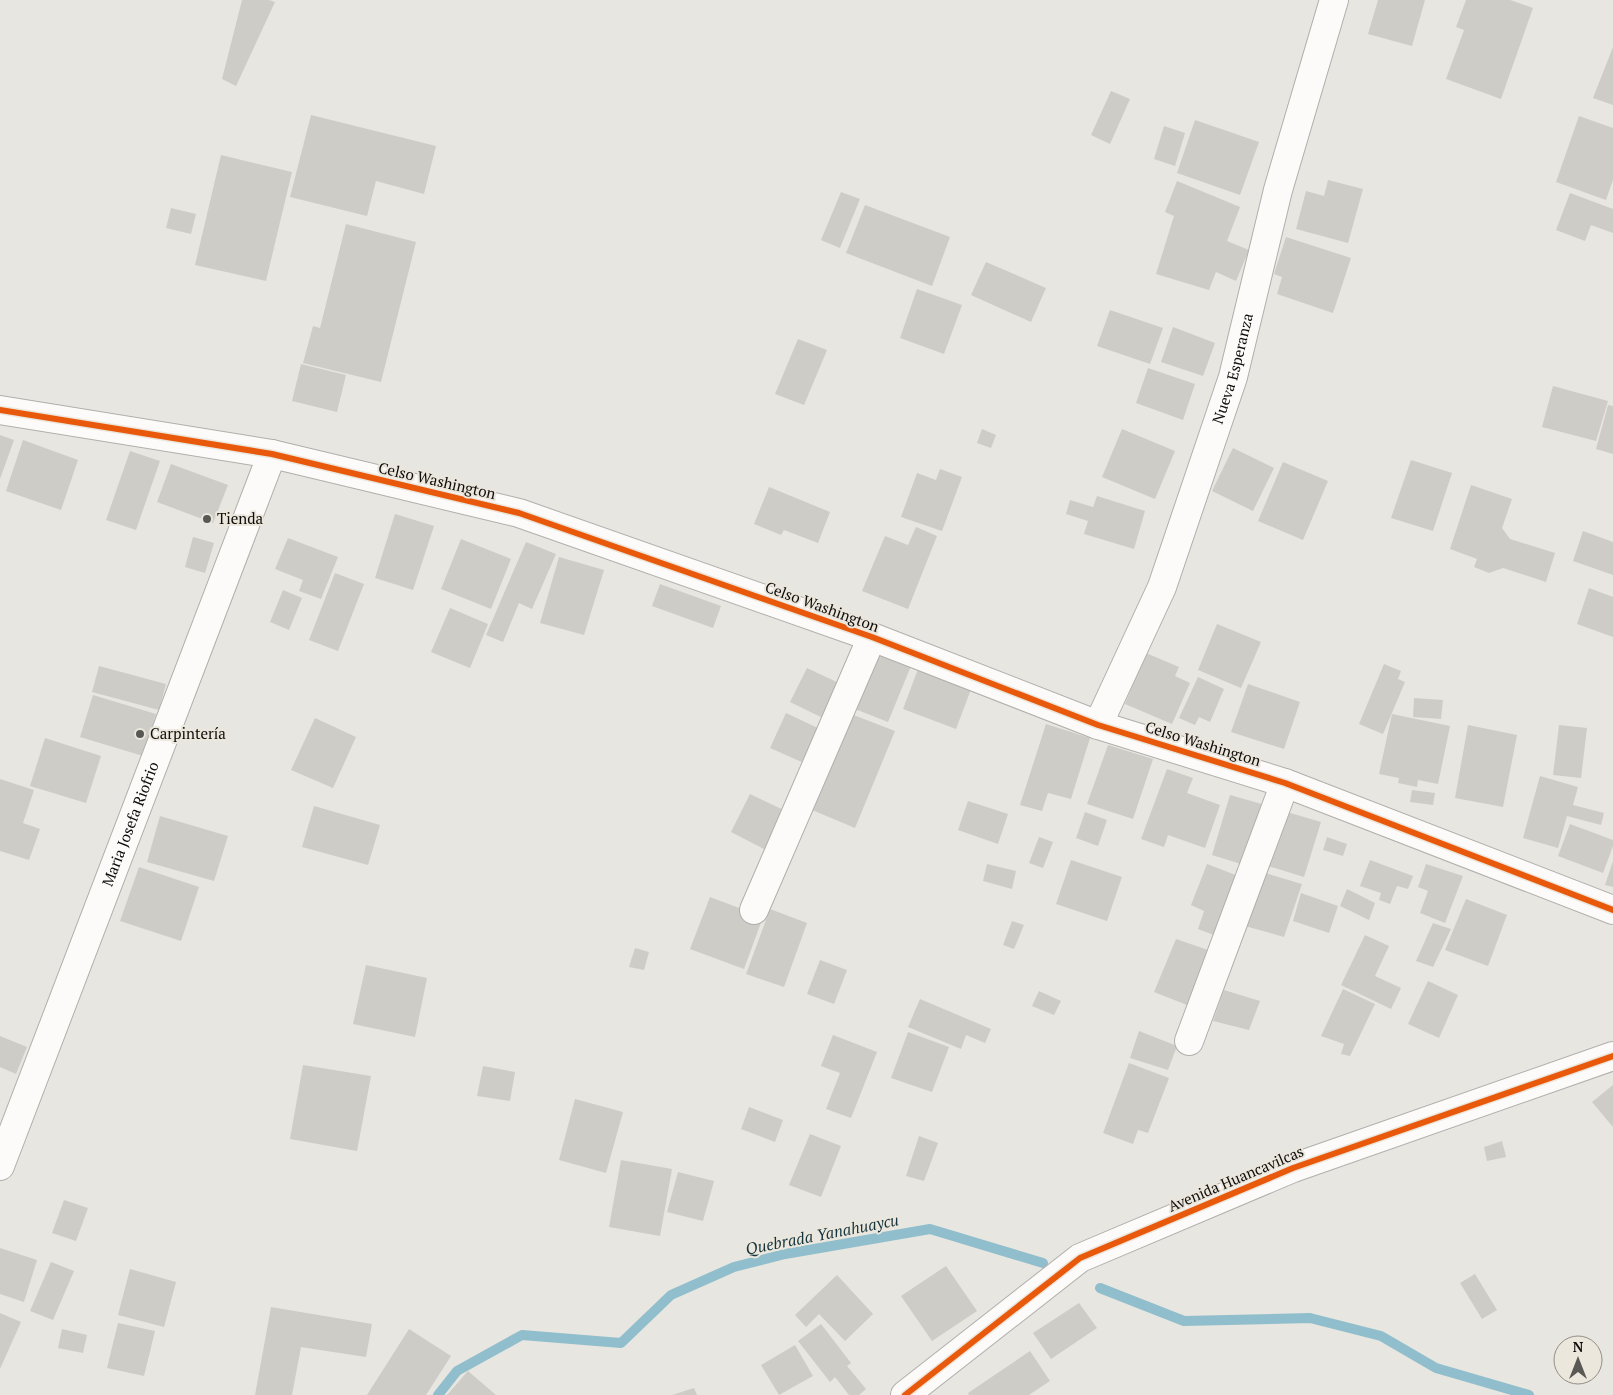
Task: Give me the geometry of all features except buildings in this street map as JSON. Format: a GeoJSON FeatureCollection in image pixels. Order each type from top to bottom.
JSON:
{"type":"FeatureCollection","features":[{"type":"Feature","properties":{"kind":"street","name":"Nueva Esperanza"},"geometry":{"type":"LineString","coordinates":[[1098,725],[1162,587],[1224,404],[1278,190],[1334,0]]}},
{"type":"Feature","properties":{"kind":"street","name":"Celso Washington"},"geometry":{"type":"LineString","coordinates":[[0,410],[272,454],[519,513],[872,637],[1098,725],[1285,783],[1613,910]]}},
{"type":"Feature","properties":{"kind":"street","name":"Maria Josefa Riofrio"},"geometry":{"type":"LineString","coordinates":[[0,1166],[272,454]]}},
{"type":"Feature","properties":{"kind":"street"},"geometry":{"type":"LineString","coordinates":[[754,910],[872,637]]}},
{"type":"Feature","properties":{"kind":"street"},"geometry":{"type":"LineString","coordinates":[[1190,1041],[1285,783]]}},
{"type":"Feature","properties":{"kind":"street","name":"Avenida Huancavilcas"},"geometry":{"type":"LineString","coordinates":[[906,1395],[1080,1258],[1293,1168],[1613,1056]]}},
{"type":"Feature","properties":{"kind":"waterway","name":"Quebrada Yanahuaycu"},"geometry":{"type":"LineString","coordinates":[[438,1395],[457,1371],[522,1335],[621,1343],[671,1295],[734,1267],[785,1254],[930,1229],[1043,1263]]}},
{"type":"Feature","properties":{"kind":"waterway","name":"Quebrada Yanahuaycu"},"geometry":{"type":"LineString","coordinates":[[1100,1288],[1184,1321],[1310,1318],[1381,1336],[1436,1368],[1529,1395]]}},
{"type":"Feature","properties":{"kind":"cycle path"},"geometry":{"type":"LineString","coordinates":[[0,410],[272,454],[519,513],[872,637],[1098,725],[1285,783],[1613,910]]}},
{"type":"Feature","properties":{"kind":"cycle path"},"geometry":{"type":"LineString","coordinates":[[905,1395],[1080,1258],[1293,1168],[1613,1056]]}},
{"type":"Feature","properties":{"kind":"place","name":"Tienda"},"geometry":{"type":"Point","coordinates":[207,519]}},
{"type":"Feature","properties":{"kind":"place","name":"Carpintería"},"geometry":{"type":"Point","coordinates":[140,734]}}]}
